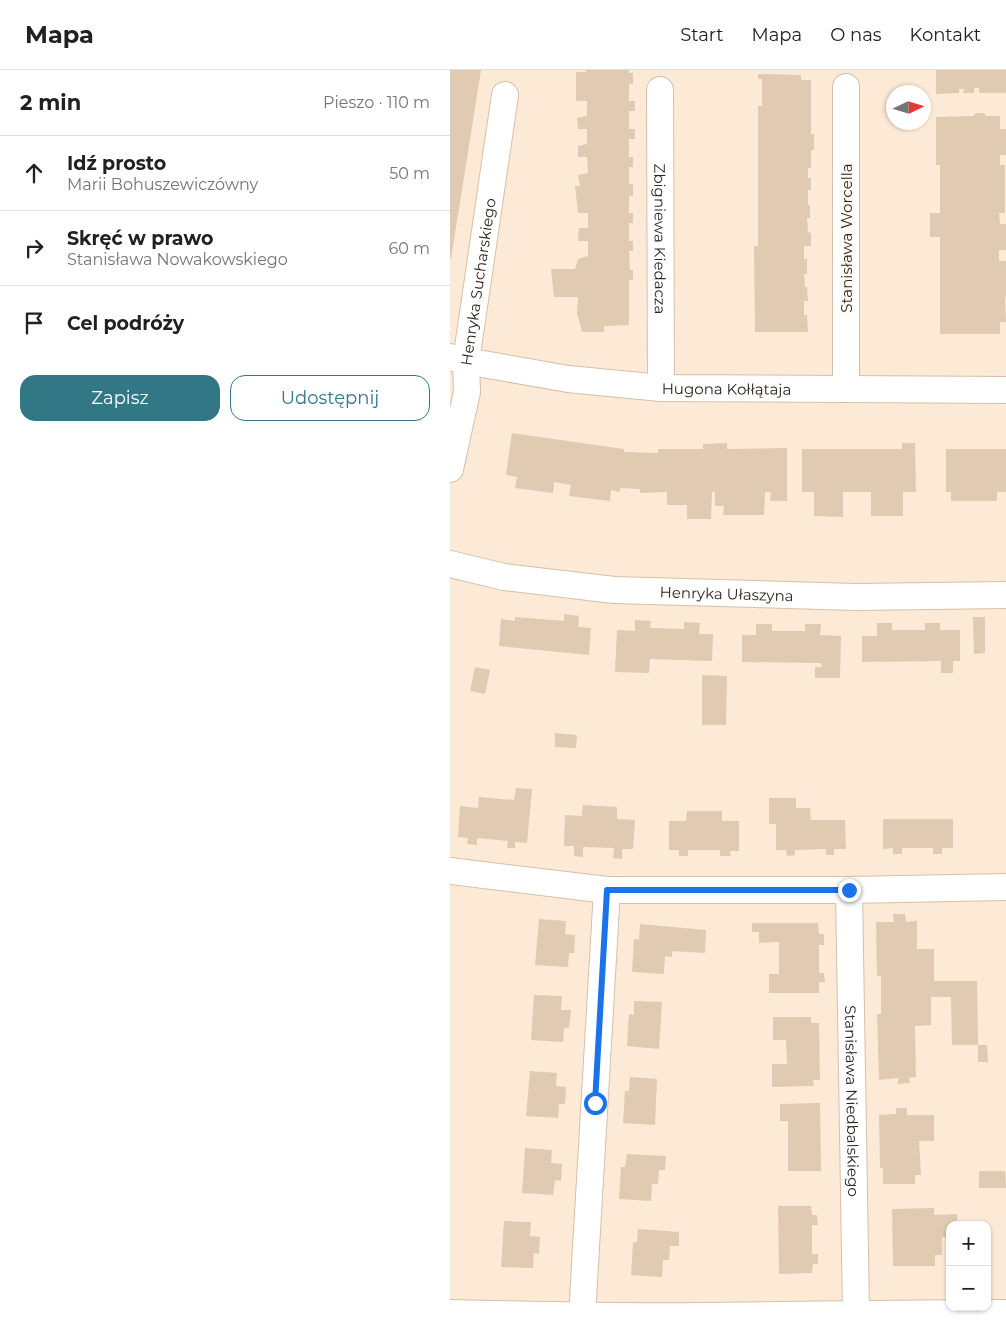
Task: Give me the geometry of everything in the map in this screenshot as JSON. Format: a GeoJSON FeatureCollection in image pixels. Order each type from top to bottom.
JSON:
{"type":"FeatureCollection","features":[{"type":"Feature","properties":{"kind":"street","name":"Stanisława Worcella"},"geometry":{"type":"LineString","coordinates":[[846,87],[846,388]]}},
{"type":"Feature","properties":{"kind":"street","name":"Zbigniewa Kiedacza"},"geometry":{"type":"LineString","coordinates":[[660,90],[661,388]]}},
{"type":"Feature","properties":{"kind":"street","name":"Henryka Sucharskiego"},"geometry":{"type":"LineString","coordinates":[[450,469],[467,392],[458,359],[505,95]]}},
{"type":"Feature","properties":{"kind":"street","name":"Hugona Kołłątaja"},"geometry":{"type":"LineString","coordinates":[[458,359],[568,379],[661,388],[1006,390]]}},
{"type":"Feature","properties":{"kind":"street","name":"Henryka Ułaszyna"},"geometry":{"type":"LineString","coordinates":[[450,564],[504,578],[614,590],[856,597],[1006,595]]}},
{"type":"Feature","properties":{"kind":"street"},"geometry":{"type":"LineString","coordinates":[[450,872],[607,890],[849,890],[1006,887]]}},
{"type":"Feature","properties":{"kind":"street"},"geometry":{"type":"LineString","coordinates":[[582,1316],[607,890]]}},
{"type":"Feature","properties":{"kind":"street","name":"Stanisława Niedbalskiego"},"geometry":{"type":"LineString","coordinates":[[849,890],[856,1313]]}},
{"type":"Feature","properties":{"kind":"street"},"geometry":{"type":"LineString","coordinates":[[450,1314],[699,1316],[1006,1313]]}},
{"type":"Feature","properties":{"kind":"building"},"geometry":{"type":"Polygon","coordinates":[[[450,70],[481,70],[451,259],[450,259],[450,70]]]}},
{"type":"Feature","properties":{"kind":"building"},"geometry":{"type":"Polygon","coordinates":[[[586,70],[629,70],[629,73],[633,73],[633,84],[629,84],[629,101],[635,101],[635,111],[629,111],[629,129],[635,129],[635,139],[629,139],[629,157],[633,157],[633,167],[629,167],[629,184],[633,184],[633,196],[629,196],[629,213],[633,213],[633,223],[629,223],[629,241],[633,241],[633,251],[629,251],[630,270],[633,270],[633,280],[629,280],[629,325],[604,326],[604,332],[582,332],[577,313],[578,297],[554,297],[551,269],[575,269],[578,259],[588,256],[588,241],[578,241],[579,228],[588,228],[588,213],[578,213],[575,186],[580,186],[578,175],[588,173],[587,157],[578,157],[578,146],[587,144],[587,129],[578,129],[577,118],[587,116],[587,101],[576,101],[576,72],[586,72],[586,70]]]}},
{"type":"Feature","properties":{"kind":"building"},"geometry":{"type":"Polygon","coordinates":[[[936,70],[1006,70],[1006,93],[979,93],[979,88],[974,88],[974,93],[963,93],[964,89],[959,89],[959,93],[936,94],[936,70]]]}},
{"type":"Feature","properties":{"kind":"building"},"geometry":{"type":"Polygon","coordinates":[[[758,74],[801,75],[801,80],[811,80],[811,134],[814,134],[814,150],[811,150],[811,168],[808,168],[808,178],[811,178],[811,190],[808,190],[810,218],[807,218],[808,232],[811,233],[811,246],[804,246],[804,259],[807,259],[807,274],[804,274],[808,301],[804,301],[804,315],[807,315],[808,332],[755,332],[754,246],[758,246],[758,106],[762,106],[762,79],[758,79],[758,74]]]}},
{"type":"Feature","properties":{"kind":"building"},"geometry":{"type":"Polygon","coordinates":[[[976,113],[984,113],[986,116],[1000,116],[1000,129],[1006,129],[1006,155],[1000,155],[1000,165],[1005,165],[1005,213],[999,213],[1000,224],[1006,224],[1006,250],[999,250],[999,261],[1006,261],[1006,322],[1000,322],[1000,334],[940,334],[940,237],[930,237],[930,213],[940,213],[940,165],[936,165],[936,117],[973,116],[976,113]]]}},
{"type":"Feature","properties":{"kind":"building"},"geometry":{"type":"Polygon","coordinates":[[[512,433],[624,449],[624,452],[658,453],[658,449],[703,449],[703,444],[727,443],[727,449],[787,448],[787,501],[770,501],[771,492],[765,492],[764,515],[723,515],[724,506],[715,506],[715,492],[712,492],[711,519],[687,519],[687,505],[667,505],[667,492],[640,493],[640,489],[620,488],[620,492],[611,490],[610,501],[569,496],[571,485],[554,482],[553,493],[515,488],[517,477],[506,475],[512,433]]]}},
{"type":"Feature","properties":{"kind":"building"},"geometry":{"type":"Polygon","coordinates":[[[902,443],[915,443],[916,492],[903,492],[903,516],[871,516],[871,492],[843,492],[843,517],[814,516],[814,492],[802,492],[802,449],[902,449],[902,443]]]}},
{"type":"Feature","properties":{"kind":"building"},"geometry":{"type":"Polygon","coordinates":[[[946,449],[1006,449],[1006,492],[997,492],[997,501],[951,501],[951,492],[946,492],[946,449]]]}},
{"type":"Feature","properties":{"kind":"building"},"geometry":{"type":"Polygon","coordinates":[[[564,614],[579,616],[578,627],[591,628],[589,655],[499,646],[501,619],[515,621],[515,617],[564,621],[564,614]]]}},
{"type":"Feature","properties":{"kind":"building"},"geometry":{"type":"Polygon","coordinates":[[[973,617],[985,617],[985,653],[974,654],[973,617]]]}},
{"type":"Feature","properties":{"kind":"building"},"geometry":{"type":"Polygon","coordinates":[[[635,620],[651,621],[650,628],[684,629],[684,622],[700,623],[699,634],[713,634],[712,661],[650,659],[649,673],[615,672],[617,630],[635,631],[635,620]]]}},
{"type":"Feature","properties":{"kind":"building"},"geometry":{"type":"Polygon","coordinates":[[[877,623],[892,623],[892,630],[925,630],[925,623],[940,623],[940,630],[960,630],[960,661],[953,661],[953,673],[941,673],[941,661],[862,662],[862,636],[877,636],[877,623]]]}},
{"type":"Feature","properties":{"kind":"building"},"geometry":{"type":"Polygon","coordinates":[[[756,624],[772,624],[772,631],[805,631],[805,624],[821,624],[820,635],[841,636],[840,678],[815,678],[815,667],[822,667],[821,663],[742,662],[742,635],[756,635],[756,624]]]}},
{"type":"Feature","properties":{"kind":"building"},"geometry":{"type":"Polygon","coordinates":[[[475,667],[490,670],[485,694],[470,691],[475,667]]]}},
{"type":"Feature","properties":{"kind":"building"},"geometry":{"type":"Polygon","coordinates":[[[702,675],[727,676],[726,725],[702,725],[702,675]]]}},
{"type":"Feature","properties":{"kind":"building"},"geometry":{"type":"Polygon","coordinates":[[[555,733],[577,735],[576,748],[555,747],[555,733]]]}},
{"type":"Feature","properties":{"kind":"building"},"geometry":{"type":"Polygon","coordinates":[[[516,788],[532,789],[527,843],[515,842],[515,848],[507,848],[508,841],[477,838],[477,845],[467,844],[468,838],[458,837],[460,806],[478,808],[479,797],[514,800],[516,788]]]}},
{"type":"Feature","properties":{"kind":"building"},"geometry":{"type":"Polygon","coordinates":[[[769,798],[796,798],[796,808],[810,808],[811,820],[845,820],[846,849],[834,849],[834,855],[826,855],[826,849],[795,850],[795,855],[787,856],[786,850],[776,850],[776,824],[769,824],[769,798]]]}},
{"type":"Feature","properties":{"kind":"building"},"geometry":{"type":"Polygon","coordinates":[[[583,805],[617,807],[617,819],[635,820],[633,849],[622,849],[622,859],[613,858],[614,848],[583,847],[583,857],[574,856],[574,846],[564,846],[565,815],[582,816],[583,805]]]}},
{"type":"Feature","properties":{"kind":"building"},"geometry":{"type":"Polygon","coordinates":[[[687,811],[722,811],[722,821],[739,821],[739,851],[730,851],[731,856],[720,856],[720,850],[688,850],[688,856],[679,856],[679,850],[669,850],[669,821],[686,821],[687,811]]]}},
{"type":"Feature","properties":{"kind":"building"},"geometry":{"type":"Polygon","coordinates":[[[883,819],[953,819],[953,848],[942,848],[942,854],[933,854],[933,848],[902,848],[902,854],[893,854],[893,848],[883,849],[883,819]]]}},
{"type":"Feature","properties":{"kind":"building"},"geometry":{"type":"Polygon","coordinates":[[[893,914],[905,914],[906,922],[917,921],[917,949],[934,949],[934,981],[977,981],[978,1045],[952,1045],[951,997],[931,997],[931,1025],[915,1026],[916,1077],[909,1078],[910,1083],[898,1084],[898,1078],[879,1080],[877,1014],[881,1014],[881,976],[877,976],[876,922],[894,922],[893,914]]]}},
{"type":"Feature","properties":{"kind":"building"},"geometry":{"type":"Polygon","coordinates":[[[539,919],[566,921],[565,934],[575,935],[574,953],[569,953],[568,967],[535,965],[539,919]]]}},
{"type":"Feature","properties":{"kind":"building"},"geometry":{"type":"Polygon","coordinates":[[[752,923],[818,923],[819,934],[824,934],[824,945],[819,945],[819,973],[824,973],[825,982],[819,982],[819,993],[769,993],[769,974],[779,974],[779,942],[759,943],[759,932],[752,932],[752,923]]]}},
{"type":"Feature","properties":{"kind":"building"},"geometry":{"type":"Polygon","coordinates":[[[640,924],[706,930],[705,953],[672,951],[672,957],[665,956],[664,974],[632,972],[634,939],[639,940],[640,924]]]}},
{"type":"Feature","properties":{"kind":"building"},"geometry":{"type":"Polygon","coordinates":[[[534,995],[562,996],[561,1010],[571,1010],[569,1028],[564,1028],[563,1042],[531,1040],[534,995]]]}},
{"type":"Feature","properties":{"kind":"building"},"geometry":{"type":"Polygon","coordinates":[[[634,1001],[662,1002],[659,1049],[627,1046],[629,1014],[634,1015],[634,1001]]]}},
{"type":"Feature","properties":{"kind":"building"},"geometry":{"type":"Polygon","coordinates":[[[773,1017],[811,1017],[811,1023],[819,1023],[820,1080],[813,1080],[814,1086],[772,1087],[772,1064],[787,1064],[786,1040],[773,1040],[773,1017]]]}},
{"type":"Feature","properties":{"kind":"building"},"geometry":{"type":"Polygon","coordinates":[[[978,1045],[987,1045],[988,1062],[978,1062],[978,1045]]]}},
{"type":"Feature","properties":{"kind":"building"},"geometry":{"type":"Polygon","coordinates":[[[530,1071],[557,1073],[556,1086],[566,1087],[565,1104],[559,1104],[558,1118],[526,1116],[530,1071]]]}},
{"type":"Feature","properties":{"kind":"building"},"geometry":{"type":"Polygon","coordinates":[[[630,1077],[657,1079],[655,1125],[623,1123],[625,1091],[629,1091],[630,1077]]]}},
{"type":"Feature","properties":{"kind":"building"},"geometry":{"type":"Polygon","coordinates":[[[820,1103],[821,1171],[788,1171],[788,1121],[780,1121],[780,1104],[820,1103]]]}},
{"type":"Feature","properties":{"kind":"building"},"geometry":{"type":"Polygon","coordinates":[[[896,1108],[907,1108],[907,1115],[934,1115],[934,1141],[919,1141],[921,1175],[915,1175],[915,1184],[883,1184],[883,1168],[880,1168],[879,1115],[896,1114],[896,1108]]]}},
{"type":"Feature","properties":{"kind":"building"},"geometry":{"type":"Polygon","coordinates":[[[525,1148],[552,1150],[551,1163],[562,1164],[561,1181],[555,1180],[553,1195],[522,1193],[525,1148]]]}},
{"type":"Feature","properties":{"kind":"building"},"geometry":{"type":"Polygon","coordinates":[[[627,1154],[666,1156],[665,1170],[659,1170],[658,1184],[652,1184],[651,1201],[619,1199],[621,1167],[625,1167],[627,1154]]]}},
{"type":"Feature","properties":{"kind":"building"},"geometry":{"type":"Polygon","coordinates":[[[979,1171],[1005,1171],[1006,1188],[979,1188],[979,1171]]]}},
{"type":"Feature","properties":{"kind":"building"},"geometry":{"type":"Polygon","coordinates":[[[778,1206],[811,1206],[812,1215],[817,1215],[818,1225],[812,1225],[812,1254],[818,1254],[818,1264],[813,1264],[812,1273],[779,1274],[778,1206]]]}},
{"type":"Feature","properties":{"kind":"building"},"geometry":{"type":"Polygon","coordinates":[[[934,1208],[934,1215],[957,1214],[957,1221],[946,1221],[946,1237],[942,1237],[942,1255],[935,1255],[935,1266],[893,1266],[892,1209],[934,1208]]]}},
{"type":"Feature","properties":{"kind":"building"},"geometry":{"type":"Polygon","coordinates":[[[504,1221],[531,1222],[530,1236],[540,1237],[539,1254],[534,1253],[533,1268],[501,1267],[504,1221]]]}},
{"type":"Feature","properties":{"kind":"building"},"geometry":{"type":"Polygon","coordinates":[[[638,1229],[679,1232],[679,1246],[670,1246],[669,1260],[663,1260],[662,1277],[631,1275],[633,1242],[637,1242],[638,1229]]]}},
{"type":"Feature","properties":{"kind":"route"},"geometry":{"type":"LineString","coordinates":[[595,1103],[607,890],[849,890]]}}]}
